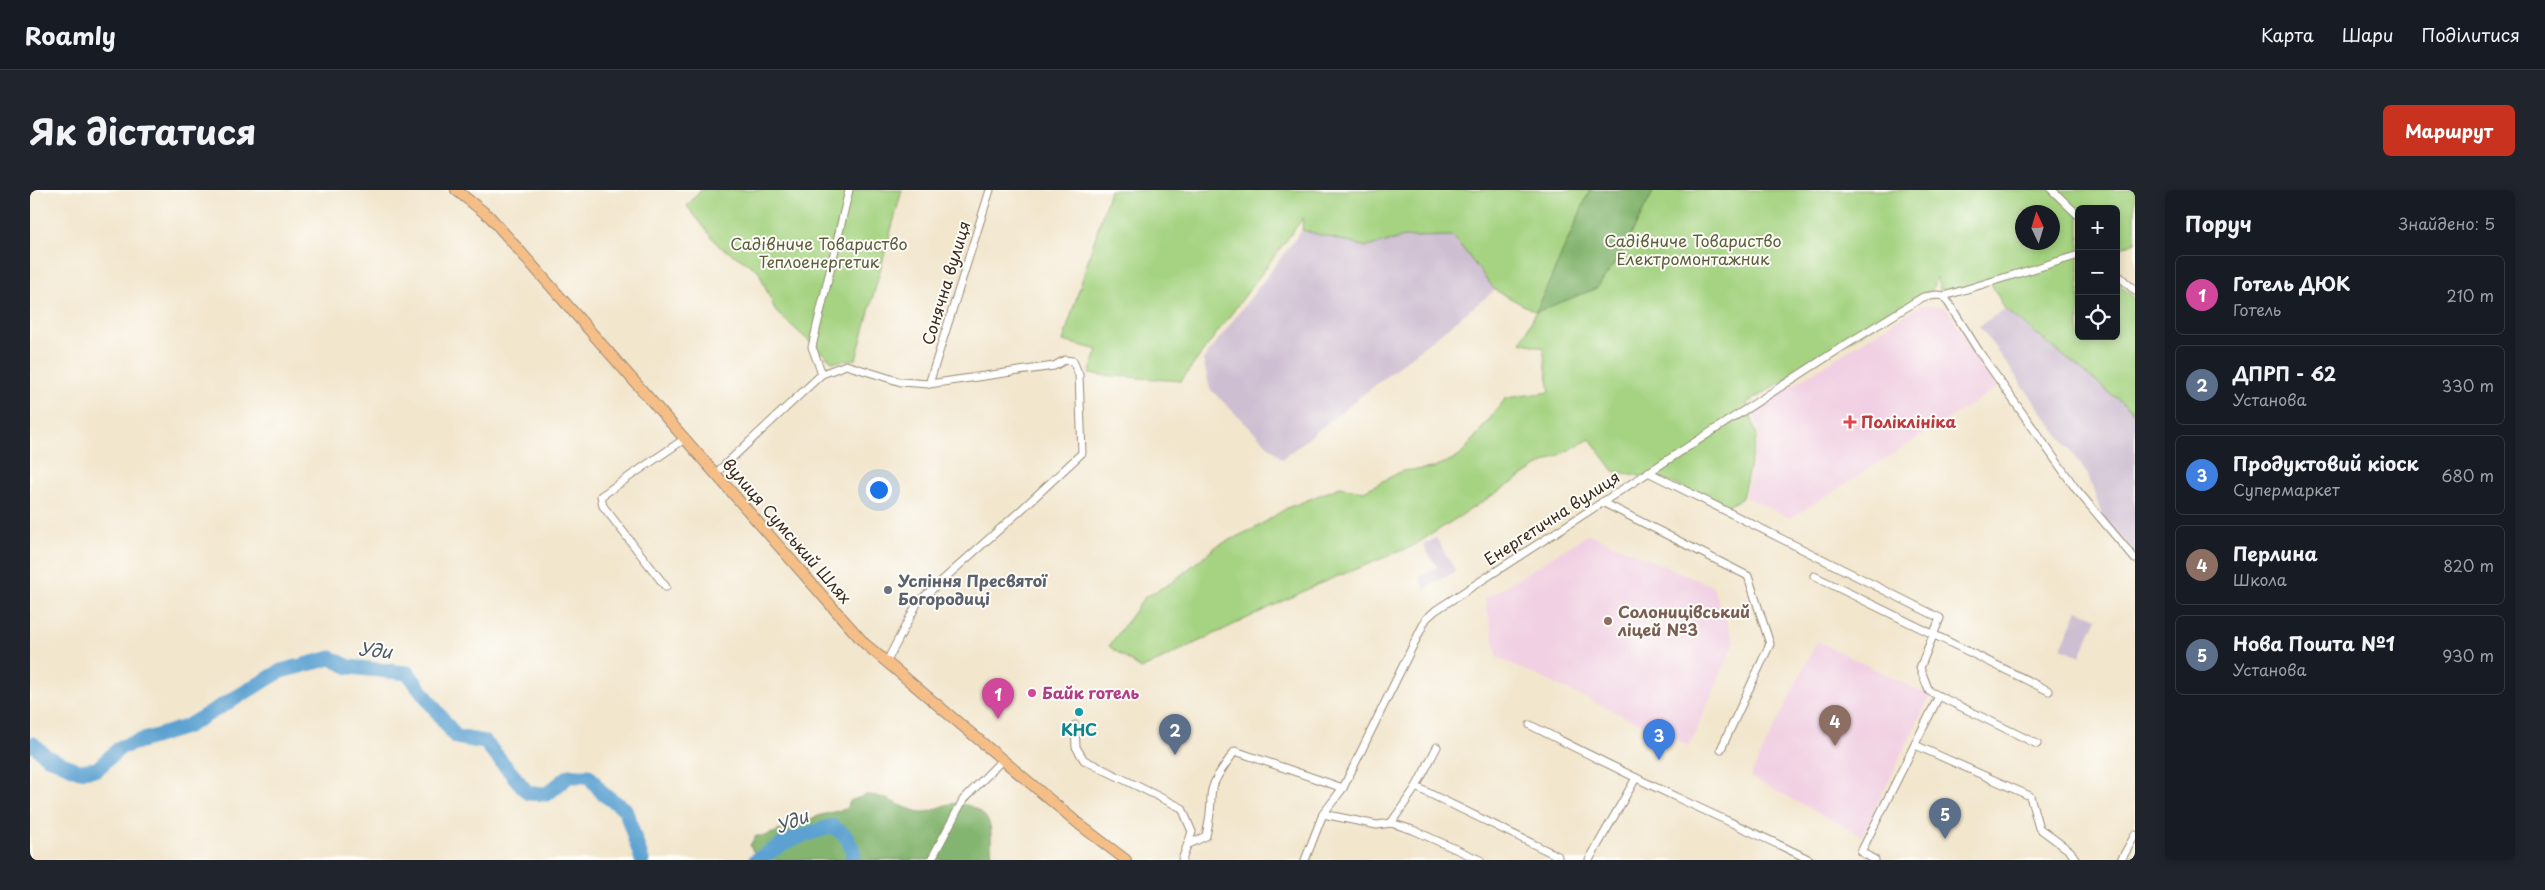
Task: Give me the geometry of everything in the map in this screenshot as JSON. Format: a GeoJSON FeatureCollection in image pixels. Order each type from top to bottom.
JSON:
{"type":"FeatureCollection","features":[{"type":"Feature","properties":{"kind":"main road","name":"вулиця Сумський Шлях"},"geometry":{"type":"LineString","coordinates":[[461,191],[490,217],[864,643],[1080,825],[1126,860]]}},
{"type":"Feature","properties":{"kind":"street"},"geometry":{"type":"LineString","coordinates":[[822,374],[812,347],[849,190]]}},
{"type":"Feature","properties":{"kind":"street","name":"Сонячна вулиця"},"geometry":{"type":"LineString","coordinates":[[929,384],[990,190]]}},
{"type":"Feature","properties":{"kind":"street"},"geometry":{"type":"LineString","coordinates":[[2052,190],[2075,212]]}},
{"type":"Feature","properties":{"kind":"street","name":"Енергетична вулиця"},"geometry":{"type":"LineString","coordinates":[[1305,860],[1323,814],[1343,788],[1426,619],[1436,610],[1923,297],[1944,296],[2075,256]]}},
{"type":"Feature","properties":{"kind":"street"},"geometry":{"type":"LineString","coordinates":[[2120,277],[2135,292]]}},
{"type":"Feature","properties":{"kind":"street"},"geometry":{"type":"LineString","coordinates":[[1944,296],[1980,353],[2076,489],[2135,559]]}},
{"type":"Feature","properties":{"kind":"street"},"geometry":{"type":"LineString","coordinates":[[716,473],[822,374],[846,365],[901,382],[929,384],[1054,366],[1065,360],[1073,361],[1080,375],[1082,453],[918,602],[886,663]]}},
{"type":"Feature","properties":{"kind":"street"},"geometry":{"type":"LineString","coordinates":[[666,587],[603,506],[601,496],[686,438]]}},
{"type":"Feature","properties":{"kind":"street"},"geometry":{"type":"LineString","coordinates":[[1648,472],[1940,618],[1920,668],[1929,691],[2037,744]]}},
{"type":"Feature","properties":{"kind":"street"},"geometry":{"type":"LineString","coordinates":[[1602,502],[1748,576],[1770,644],[1721,749]]}},
{"type":"Feature","properties":{"kind":"street"},"geometry":{"type":"LineString","coordinates":[[1814,576],[2049,691]]}},
{"type":"Feature","properties":{"kind":"street"},"geometry":{"type":"LineString","coordinates":[[1875,860],[1861,852],[1940,696]]}},
{"type":"Feature","properties":{"kind":"street"},"geometry":{"type":"LineString","coordinates":[[1075,725],[1076,747],[1084,760],[1182,808],[1192,832],[1182,860]]}},
{"type":"Feature","properties":{"kind":"street"},"geometry":{"type":"LineString","coordinates":[[1530,725],[1636,778],[1728,822],[1751,830],[1810,860]]}},
{"type":"Feature","properties":{"kind":"street"},"geometry":{"type":"LineString","coordinates":[[1915,745],[2030,796],[2039,828],[2070,851],[2076,860]]}},
{"type":"Feature","properties":{"kind":"street"},"geometry":{"type":"LineString","coordinates":[[1391,823],[1416,787],[1437,747]]}},
{"type":"Feature","properties":{"kind":"street"},"geometry":{"type":"LineString","coordinates":[[1189,844],[1206,836],[1213,804],[1211,796],[1219,774],[1235,751],[1343,788]]}},
{"type":"Feature","properties":{"kind":"street"},"geometry":{"type":"LineString","coordinates":[[933,857],[963,800],[1003,759]]}},
{"type":"Feature","properties":{"kind":"street"},"geometry":{"type":"LineString","coordinates":[[1588,860],[1636,778]]}},
{"type":"Feature","properties":{"kind":"street"},"geometry":{"type":"LineString","coordinates":[[1416,787],[1558,856],[1558,860]]}},
{"type":"Feature","properties":{"kind":"street"},"geometry":{"type":"LineString","coordinates":[[1323,814],[1376,825],[1391,823],[1413,830],[1480,860]]}},
{"type":"Feature","properties":{"kind":"street"},"geometry":{"type":"LineString","coordinates":[[2121,860],[2135,835]]}},
{"type":"Feature","properties":{"kind":"shaded area"},"geometry":{"type":"Polygon","coordinates":[[[1302,230],[1367,247],[1404,237],[1453,236],[1495,290],[1282,459],[1210,389],[1203,360],[1302,230]]]}},
{"type":"Feature","properties":{"kind":"shaded area","name":"Поліклініка"},"geometry":{"type":"Polygon","coordinates":[[[1921,305],[1946,307],[1997,388],[1791,518],[1745,497],[1759,434],[1753,410],[1921,305]]]}},
{"type":"Feature","properties":{"kind":"shaded area"},"geometry":{"type":"Polygon","coordinates":[[[2005,309],[2135,413],[2135,553],[2104,521],[2088,475],[1979,326],[2005,309]]]}},
{"type":"Feature","properties":{"kind":"shaded area","name":"Солоницівський ліцей №3"},"geometry":{"type":"Polygon","coordinates":[[[1589,534],[1712,586],[1735,642],[1689,746],[1497,657],[1485,599],[1589,534]]]}},
{"type":"Feature","properties":{"kind":"shaded area"},"geometry":{"type":"Polygon","coordinates":[[[1436,538],[1456,571],[1425,589],[1419,578],[1437,567],[1423,545],[1436,538]]]}},
{"type":"Feature","properties":{"kind":"shaded area"},"geometry":{"type":"Polygon","coordinates":[[[2078,610],[2097,618],[2080,656],[2061,648],[2078,610]]]}},
{"type":"Feature","properties":{"kind":"shaded area"},"geometry":{"type":"Polygon","coordinates":[[[1817,641],[1930,696],[1862,836],[1750,777],[1817,641]]]}},
{"type":"Feature","properties":{"kind":"green space","name":"Садівниче Товариство Теплоенергетик"},"geometry":{"type":"Polygon","coordinates":[[[701,190],[902,190],[856,359],[833,362],[776,312],[758,270],[719,246],[687,206],[701,190]]]}},
{"type":"Feature","properties":{"kind":"green space","name":"Садівниче Товариство Електромонтажник"},"geometry":{"type":"Polygon","coordinates":[[[1110,190],[1590,190],[1537,311],[1597,288],[1622,252],[1654,190],[2135,190],[2135,242],[2120,248],[2120,205],[2075,205],[2075,340],[2120,340],[2120,285],[2135,299],[2135,413],[2005,309],[1988,278],[1986,284],[1941,293],[1936,277],[1932,290],[1747,403],[1757,435],[1742,498],[1727,506],[1670,482],[1614,471],[1590,439],[1540,465],[1413,546],[1321,583],[1141,669],[1109,646],[1145,597],[1171,583],[1217,546],[1257,527],[1287,508],[1340,487],[1364,491],[1402,471],[1433,468],[1460,456],[1506,398],[1550,392],[1543,348],[1521,342],[1536,312],[1495,290],[1453,236],[1404,237],[1367,247],[1302,230],[1303,218],[1181,381],[1089,374],[1098,350],[1063,341],[1110,190]]]}},
{"type":"Feature","properties":{"kind":"green space"},"geometry":{"type":"Polygon","coordinates":[[[1590,190],[1654,190],[1622,252],[1597,288],[1536,312],[1590,190]]]}},
{"type":"Feature","properties":{"kind":"green space"},"geometry":{"type":"Polygon","coordinates":[[[866,795],[880,797],[921,812],[956,803],[974,808],[988,820],[993,860],[764,860],[754,853],[750,845],[756,836],[765,836],[821,815],[846,809],[850,801],[866,795]]]}},
{"type":"Feature","properties":{"kind":"waterway","name":"Уди"},"geometry":{"type":"LineString","coordinates":[[30,745],[33,744],[47,757],[79,771],[97,769],[121,747],[186,727],[281,671],[331,658],[349,667],[408,673],[456,737],[485,742],[528,793],[547,794],[569,776],[589,776],[603,794],[625,809],[642,860]]}},
{"type":"Feature","properties":{"kind":"waterway","name":"Уди"},"geometry":{"type":"LineString","coordinates":[[756,860],[790,840],[832,826],[846,836],[854,853],[851,860]]}},
{"type":"Feature","properties":{"kind":"place","name":"Поліклініка"},"geometry":{"type":"Point","coordinates":[1850,422]}},
{"type":"Feature","properties":{"kind":"place","name":"Успіння Пресвятої Богородиці"},"geometry":{"type":"Point","coordinates":[888,590]}},
{"type":"Feature","properties":{"kind":"place","name":"Солоницівський ліцей №3"},"geometry":{"type":"Point","coordinates":[1608,621]}},
{"type":"Feature","properties":{"kind":"place","name":"Байк готель"},"geometry":{"type":"Point","coordinates":[1032,693]}},
{"type":"Feature","properties":{"kind":"place","name":"КНС"},"geometry":{"type":"Point","coordinates":[1079,712]}},
{"type":"Feature","properties":{"kind":"place","name":"Готель ДЮК"},"geometry":{"type":"Point","coordinates":[998,719]}},
{"type":"Feature","properties":{"kind":"place","name":"Перлина"},"geometry":{"type":"Point","coordinates":[1835,746]}},
{"type":"Feature","properties":{"kind":"place","name":"ДПРП - 62"},"geometry":{"type":"Point","coordinates":[1175,755]}},
{"type":"Feature","properties":{"kind":"place","name":"Продуктовий кіоск"},"geometry":{"type":"Point","coordinates":[1659,760]}},
{"type":"Feature","properties":{"kind":"place","name":"Нова Пошта №1"},"geometry":{"type":"Point","coordinates":[1945,839]}}]}
